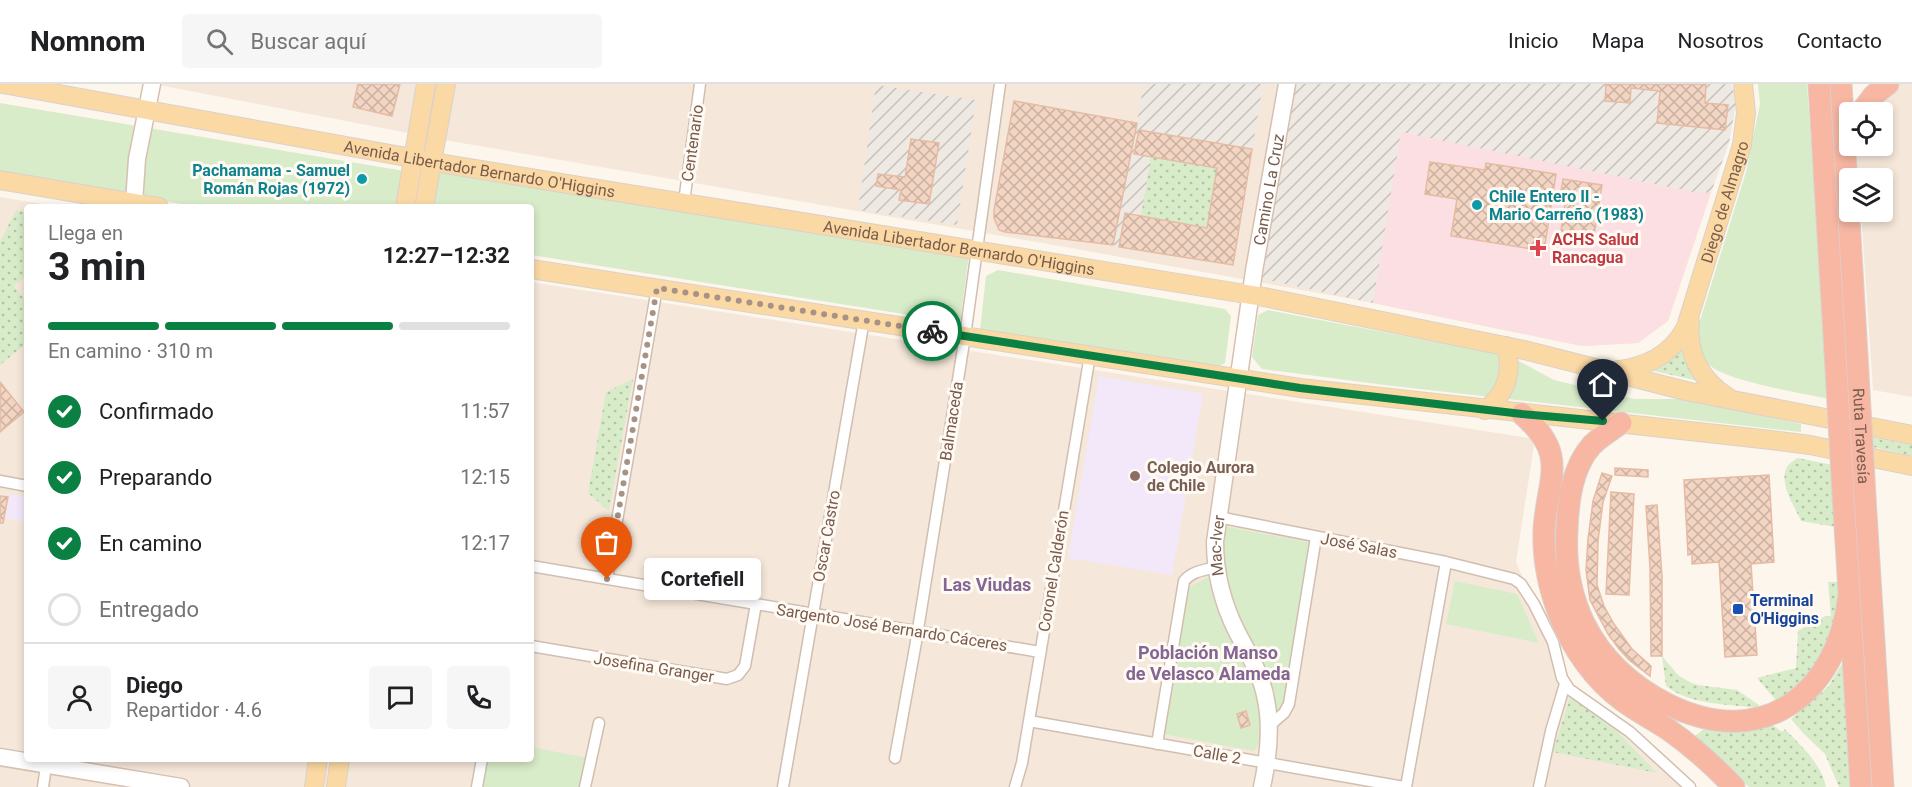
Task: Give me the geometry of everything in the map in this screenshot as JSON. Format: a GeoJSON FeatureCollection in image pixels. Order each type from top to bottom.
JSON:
{"type":"FeatureCollection","features":[{"type":"Feature","properties":{"kind":"highway","name":"Ruta Travesía"},"geometry":{"type":"LineString","coordinates":[[1819,84],[1861,787]]}},
{"type":"Feature","properties":{"kind":"highway","name":"Ruta Travesía"},"geometry":{"type":"LineString","coordinates":[[1841,84],[1843,102]]}},
{"type":"Feature","properties":{"kind":"highway"},"geometry":{"type":"LineString","coordinates":[[1869,102],[1888,84]]}},
{"type":"Feature","properties":{"kind":"highway","name":"Ruta Travesía"},"geometry":{"type":"LineString","coordinates":[[1847,156],[1883,787]]}},
{"type":"Feature","properties":{"kind":"highway"},"geometry":{"type":"LineString","coordinates":[[1522,414],[1543,434],[1552,457],[1553,479],[1544,528],[1545,562],[1556,605],[1574,646],[1610,691],[1687,743],[1734,787]]}},
{"type":"Feature","properties":{"kind":"highway"},"geometry":{"type":"LineString","coordinates":[[1621,423],[1592,446],[1582,458],[1573,481],[1567,521],[1566,551],[1571,586],[1584,622],[1609,660],[1631,681],[1658,699],[1705,718],[1741,721],[1770,716],[1791,706],[1803,697],[1824,671],[1839,641],[1850,595]]}},
{"type":"Feature","properties":{"kind":"main road","name":"Avenida Libertador Bernardo O'Higgins"},"geometry":{"type":"LineString","coordinates":[[3,84],[412,158],[1251,295],[1506,346],[1733,401],[1912,435]]}},
{"type":"Feature","properties":{"kind":"main road"},"geometry":{"type":"LineString","coordinates":[[405,204],[426,84]]}},
{"type":"Feature","properties":{"kind":"main road"},"geometry":{"type":"LineString","coordinates":[[424,204],[446,84]]}},
{"type":"Feature","properties":{"kind":"main road","name":"Diego de Almagro"},"geometry":{"type":"LineString","coordinates":[[1606,372],[1636,367],[1660,357],[1676,344],[1690,318],[1742,144],[1746,113],[1743,84]]}},
{"type":"Feature","properties":{"kind":"main road"},"geometry":{"type":"LineString","coordinates":[[0,180],[128,204]]}},
{"type":"Feature","properties":{"kind":"main road"},"geometry":{"type":"LineString","coordinates":[[534,269],[1300,388],[1810,445],[1912,466]]}},
{"type":"Feature","properties":{"kind":"main road","name":"Diego de Almagro"},"geometry":{"type":"LineString","coordinates":[[1690,318],[1690,347],[1698,367],[1712,386],[1733,401]]}},
{"type":"Feature","properties":{"kind":"main road"},"geometry":{"type":"LineString","coordinates":[[1485,410],[1498,398],[1507,382],[1509,365],[1506,346]]}},
{"type":"Feature","properties":{"kind":"main road"},"geometry":{"type":"LineString","coordinates":[[314,787],[318,762]]}},
{"type":"Feature","properties":{"kind":"main road"},"geometry":{"type":"LineString","coordinates":[[336,787],[340,762]]}},
{"type":"Feature","properties":{"kind":"street"},"geometry":{"type":"LineString","coordinates":[[133,204],[136,159],[152,84]]}},
{"type":"Feature","properties":{"kind":"street","name":"Centenario"},"geometry":{"type":"LineString","coordinates":[[684,202],[700,84]]}},
{"type":"Feature","properties":{"kind":"street","name":"Balmaceda"},"geometry":{"type":"LineString","coordinates":[[895,758],[965,336],[1000,84]]}},
{"type":"Feature","properties":{"kind":"street","name":"Camino La Cruz"},"geometry":{"type":"LineString","coordinates":[[1251,295],[1287,84]]}},
{"type":"Feature","properties":{"kind":"street"},"geometry":{"type":"LineString","coordinates":[[607,579],[657,288]]}},
{"type":"Feature","properties":{"kind":"street","name":"Mac-Iver"},"geometry":{"type":"LineString","coordinates":[[1251,295],[1215,542],[1217,567],[1227,608],[1263,687],[1267,701],[1269,726],[1267,763],[1262,787]]}},
{"type":"Feature","properties":{"kind":"street","name":"Oscar Castro"},"geometry":{"type":"LineString","coordinates":[[783,787],[864,320]]}},
{"type":"Feature","properties":{"kind":"street","name":"Coronel Calderón"},"geometry":{"type":"LineString","coordinates":[[1016,787],[1022,763],[1090,355]]}},
{"type":"Feature","properties":{"kind":"street"},"geometry":{"type":"LineString","coordinates":[[0,481],[24,485]]}},
{"type":"Feature","properties":{"kind":"street","name":"José Salas"},"geometry":{"type":"LineString","coordinates":[[1218,517],[1446,562],[1514,579],[1527,592],[1553,642],[1565,684]]}},
{"type":"Feature","properties":{"kind":"street"},"geometry":{"type":"LineString","coordinates":[[1269,726],[1284,713],[1289,704],[1316,537]]}},
{"type":"Feature","properties":{"kind":"street"},"geometry":{"type":"LineString","coordinates":[[1405,787],[1446,562]]}},
{"type":"Feature","properties":{"kind":"street","name":"Sargento José Bernardo Cáceres"},"geometry":{"type":"LineString","coordinates":[[534,567],[1040,652]]}},
{"type":"Feature","properties":{"kind":"street"},"geometry":{"type":"LineString","coordinates":[[1157,744],[1184,581],[1198,571],[1217,567]]}},
{"type":"Feature","properties":{"kind":"street","name":"Josefina Granger"},"geometry":{"type":"LineString","coordinates":[[534,647],[727,679],[738,675],[745,666],[756,604]]}},
{"type":"Feature","properties":{"kind":"street"},"geometry":{"type":"LineString","coordinates":[[1539,787],[1551,731],[1565,684]]}},
{"type":"Feature","properties":{"kind":"street"},"geometry":{"type":"LineString","coordinates":[[1565,684],[1573,693],[1630,732],[1690,787]]}},
{"type":"Feature","properties":{"kind":"street","name":"Calle 2"},"geometry":{"type":"LineString","coordinates":[[1029,722],[1405,787]]}},
{"type":"Feature","properties":{"kind":"street"},"geometry":{"type":"LineString","coordinates":[[585,787],[599,723]]}},
{"type":"Feature","properties":{"kind":"street"},"geometry":{"type":"LineString","coordinates":[[0,757],[24,760]]}},
{"type":"Feature","properties":{"kind":"street"},"geometry":{"type":"LineString","coordinates":[[43,787],[47,762],[181,787]]}},
{"type":"Feature","properties":{"kind":"street"},"geometry":{"type":"LineString","coordinates":[[477,787],[481,762]]}},
{"type":"Feature","properties":{"kind":"shaded area"},"geometry":{"type":"Polygon","coordinates":[[[154,84],[1731,84],[1668,321],[1638,343],[1582,346],[1373,303],[1071,248],[444,140],[154,84]]]}},
{"type":"Feature","properties":{"kind":"shaded area"},"geometry":{"type":"Polygon","coordinates":[[[1144,84],[1263,84],[1233,265],[1113,245],[1144,84]]]}},
{"type":"Feature","properties":{"kind":"shaded area"},"geometry":{"type":"Polygon","coordinates":[[[1294,84],[1731,84],[1737,99],[1729,143],[1711,193],[1693,192],[1402,133],[1373,303],[1259,278],[1294,84]]]}},
{"type":"Feature","properties":{"kind":"shaded area"},"geometry":{"type":"Polygon","coordinates":[[[1901,84],[1912,84],[1912,397],[1873,390],[1862,222],[1893,222],[1893,168],[1857,168],[1856,156],[1893,156],[1893,102],[1880,102],[1886,90],[1901,84]]]}},
{"type":"Feature","properties":{"kind":"shaded area"},"geometry":{"type":"Polygon","coordinates":[[[876,85],[976,100],[957,225],[858,210],[876,85]]]}},
{"type":"Feature","properties":{"kind":"shaded area","name":"ACHS Salud Rancagua"},"geometry":{"type":"Polygon","coordinates":[[[1401,132],[1693,192],[1711,193],[1668,321],[1638,343],[1582,346],[1373,303],[1401,132]]]}},
{"type":"Feature","properties":{"kind":"shaded area"},"geometry":{"type":"Polygon","coordinates":[[[0,197],[43,204],[24,204],[24,762],[534,762],[534,282],[1535,439],[1516,562],[1569,683],[1698,787],[0,787],[0,197]]]}},
{"type":"Feature","properties":{"kind":"shaded area","name":"Colegio Aurora de Chile"},"geometry":{"type":"Polygon","coordinates":[[[1099,376],[1203,394],[1172,575],[1068,558],[1099,376]]]}},
{"type":"Feature","properties":{"kind":"shaded area"},"geometry":{"type":"Polygon","coordinates":[[[9,494],[24,496],[24,521],[5,518],[9,494]]]}},
{"type":"Feature","properties":{"kind":"green space"},"geometry":{"type":"Polygon","coordinates":[[[1758,84],[1807,84],[1829,399],[1735,377],[1712,367],[1701,353],[1699,324],[1746,172],[1760,104],[1758,84]]]}},
{"type":"Feature","properties":{"kind":"green space"},"geometry":{"type":"Polygon","coordinates":[[[0,103],[404,171],[399,204],[181,204],[0,173],[0,103]]]}},
{"type":"Feature","properties":{"kind":"green space"},"geometry":{"type":"Polygon","coordinates":[[[1151,156],[1217,168],[1207,228],[1141,216],[1151,156]]]}},
{"type":"Feature","properties":{"kind":"green space"},"geometry":{"type":"Polygon","coordinates":[[[438,167],[969,254],[960,323],[534,255],[534,204],[432,204],[438,167]]]}},
{"type":"Feature","properties":{"kind":"green space"},"geometry":{"type":"Polygon","coordinates":[[[16,210],[24,211],[24,278],[14,286],[24,298],[24,345],[0,365],[0,242],[16,210]]]}},
{"type":"Feature","properties":{"kind":"green space"},"geometry":{"type":"Polygon","coordinates":[[[998,270],[1225,309],[1231,316],[1225,363],[1215,368],[980,330],[986,276],[998,270]]]}},
{"type":"Feature","properties":{"kind":"green space"},"geometry":{"type":"Polygon","coordinates":[[[1268,310],[1504,355],[1554,380],[1635,399],[1686,399],[1801,424],[1801,432],[1262,369],[1252,357],[1258,315],[1268,310]]]}},
{"type":"Feature","properties":{"kind":"green space"},"geometry":{"type":"Polygon","coordinates":[[[1680,344],[1703,382],[1645,369],[1680,344]]]}},
{"type":"Feature","properties":{"kind":"green space"},"geometry":{"type":"Polygon","coordinates":[[[633,379],[609,511],[588,493],[606,392],[633,379]]]}},
{"type":"Feature","properties":{"kind":"green space"},"geometry":{"type":"Polygon","coordinates":[[[1869,437],[1912,445],[1912,456],[1869,446],[1869,437]]]}},
{"type":"Feature","properties":{"kind":"green space"},"geometry":{"type":"Polygon","coordinates":[[[1798,458],[1833,465],[1836,527],[1801,521],[1788,495],[1785,480],[1787,467],[1798,458]]]}},
{"type":"Feature","properties":{"kind":"green space"},"geometry":{"type":"Polygon","coordinates":[[[1224,526],[1311,543],[1283,706],[1254,751],[1163,734],[1189,587],[1222,570],[1224,526]]]}},
{"type":"Feature","properties":{"kind":"green space"},"geometry":{"type":"Polygon","coordinates":[[[1455,581],[1517,594],[1539,643],[1446,624],[1455,581]]]}},
{"type":"Feature","properties":{"kind":"green space"},"geometry":{"type":"Polygon","coordinates":[[[1828,582],[1841,582],[1843,594],[1822,667],[1779,704],[1757,678],[1796,668],[1798,631],[1825,616],[1831,616],[1828,582]]]}},
{"type":"Feature","properties":{"kind":"green space"},"geometry":{"type":"Polygon","coordinates":[[[1662,656],[1678,675],[1689,682],[1737,690],[1759,705],[1758,708],[1710,703],[1676,692],[1666,686],[1662,656]]]}},
{"type":"Feature","properties":{"kind":"green space"},"geometry":{"type":"Polygon","coordinates":[[[1843,662],[1853,787],[1839,787],[1825,754],[1791,719],[1828,687],[1843,662]]]}},
{"type":"Feature","properties":{"kind":"green space"},"geometry":{"type":"Polygon","coordinates":[[[1570,697],[1613,727],[1657,773],[1553,752],[1570,697]]]}},
{"type":"Feature","properties":{"kind":"green space"},"geometry":{"type":"Polygon","coordinates":[[[1773,725],[1782,732],[1785,729],[1810,755],[1820,770],[1826,787],[1749,787],[1693,738],[1706,727],[1739,730],[1773,725]]]}},
{"type":"Feature","properties":{"kind":"green space"},"geometry":{"type":"Polygon","coordinates":[[[534,748],[588,758],[583,787],[482,787],[486,762],[534,762],[534,748]]]}},
{"type":"Feature","properties":{"kind":"building"},"geometry":{"type":"Polygon","coordinates":[[[358,84],[400,84],[392,116],[353,107],[358,84]]]}},
{"type":"Feature","properties":{"kind":"building"},"geometry":{"type":"Polygon","coordinates":[[[1606,84],[1706,84],[1705,103],[1728,105],[1725,130],[1657,123],[1660,91],[1631,88],[1630,103],[1605,101],[1606,84]]]}},
{"type":"Feature","properties":{"kind":"building"},"geometry":{"type":"Polygon","coordinates":[[[1014,101],[1137,123],[1113,245],[999,230],[994,218],[994,210],[1014,101]]]}},
{"type":"Feature","properties":{"kind":"building"},"geometry":{"type":"Polygon","coordinates":[[[1139,130],[1252,149],[1233,265],[1119,247],[1125,213],[1207,228],[1217,168],[1134,154],[1139,130]]]}},
{"type":"Feature","properties":{"kind":"building"},"geometry":{"type":"Polygon","coordinates":[[[911,139],[939,143],[929,204],[899,200],[901,190],[876,186],[878,174],[905,177],[911,139]]]}},
{"type":"Feature","properties":{"kind":"building"},"geometry":{"type":"Polygon","coordinates":[[[1430,162],[1485,170],[1486,163],[1556,174],[1544,251],[1451,236],[1457,199],[1425,194],[1430,162]]]}},
{"type":"Feature","properties":{"kind":"building"},"geometry":{"type":"Polygon","coordinates":[[[1563,179],[1602,185],[1593,242],[1560,237],[1567,191],[1561,191],[1563,179]]]}},
{"type":"Feature","properties":{"kind":"building"},"geometry":{"type":"Polygon","coordinates":[[[0,382],[24,412],[0,432],[0,382]]]}},
{"type":"Feature","properties":{"kind":"building"},"geometry":{"type":"Polygon","coordinates":[[[1615,468],[1648,470],[1648,477],[1615,475],[1615,468]]]}},
{"type":"Feature","properties":{"kind":"building"},"geometry":{"type":"Polygon","coordinates":[[[1602,473],[1612,476],[1603,502],[1598,541],[1597,585],[1604,606],[1614,624],[1632,649],[1651,666],[1650,676],[1619,649],[1608,634],[1590,600],[1586,570],[1588,539],[1593,501],[1602,473]]]}},
{"type":"Feature","properties":{"kind":"building","name":"Terminal O'Higgins"},"geometry":{"type":"Polygon","coordinates":[[[1769,475],[1774,562],[1751,564],[1757,655],[1725,657],[1719,562],[1692,564],[1692,554],[1688,555],[1684,480],[1769,475]]]}},
{"type":"Feature","properties":{"kind":"building"},"geometry":{"type":"Polygon","coordinates":[[[1611,492],[1634,494],[1629,595],[1606,594],[1611,492]]]}},
{"type":"Feature","properties":{"kind":"building"},"geometry":{"type":"Polygon","coordinates":[[[0,496],[8,497],[3,523],[0,523],[0,496]]]}},
{"type":"Feature","properties":{"kind":"building"},"geometry":{"type":"Polygon","coordinates":[[[1657,505],[1662,576],[1662,656],[1651,656],[1650,568],[1646,506],[1657,505]]]}},
{"type":"Feature","properties":{"kind":"building"},"geometry":{"type":"Polygon","coordinates":[[[1246,711],[1250,725],[1241,728],[1237,714],[1246,711]]]}},
{"type":"Feature","properties":{"kind":"way so far"},"geometry":{"type":"LineString","coordinates":[[607,579],[657,288],[932,331]]}},
{"type":"Feature","properties":{"kind":"place","name":"Pachamama - Samuel Román Rojas (1972)"},"geometry":{"type":"Point","coordinates":[362,179]}},
{"type":"Feature","properties":{"kind":"place","name":"Chile Entero II - Mario Carreño (1983)"},"geometry":{"type":"Point","coordinates":[1477,205]}},
{"type":"Feature","properties":{"kind":"place","name":"ACHS Salud Rancagua"},"geometry":{"type":"Point","coordinates":[1538,248]}},
{"type":"Feature","properties":{"kind":"place","name":"Colegio Aurora de Chile"},"geometry":{"type":"Point","coordinates":[1135,476]}},
{"type":"Feature","properties":{"kind":"place","name":"Cortefiell"},"geometry":{"type":"Point","coordinates":[607,579]}},
{"type":"Feature","properties":{"kind":"place","name":"Terminal O'Higgins"},"geometry":{"type":"Point","coordinates":[1738,609]}},
{"type":"Feature","properties":{"kind":"district","name":"Las Viudas"},"geometry":{"type":"Point","coordinates":[987,585]}},
{"type":"Feature","properties":{"kind":"district","name":"Población Manso de Velasco Alameda"},"geometry":{"type":"Point","coordinates":[1208,663]}},
{"type":"Feature","properties":{"kind":"route"},"geometry":{"type":"LineString","coordinates":[[932,331],[1300,388],[1522,414],[1603,421]]}}]}
